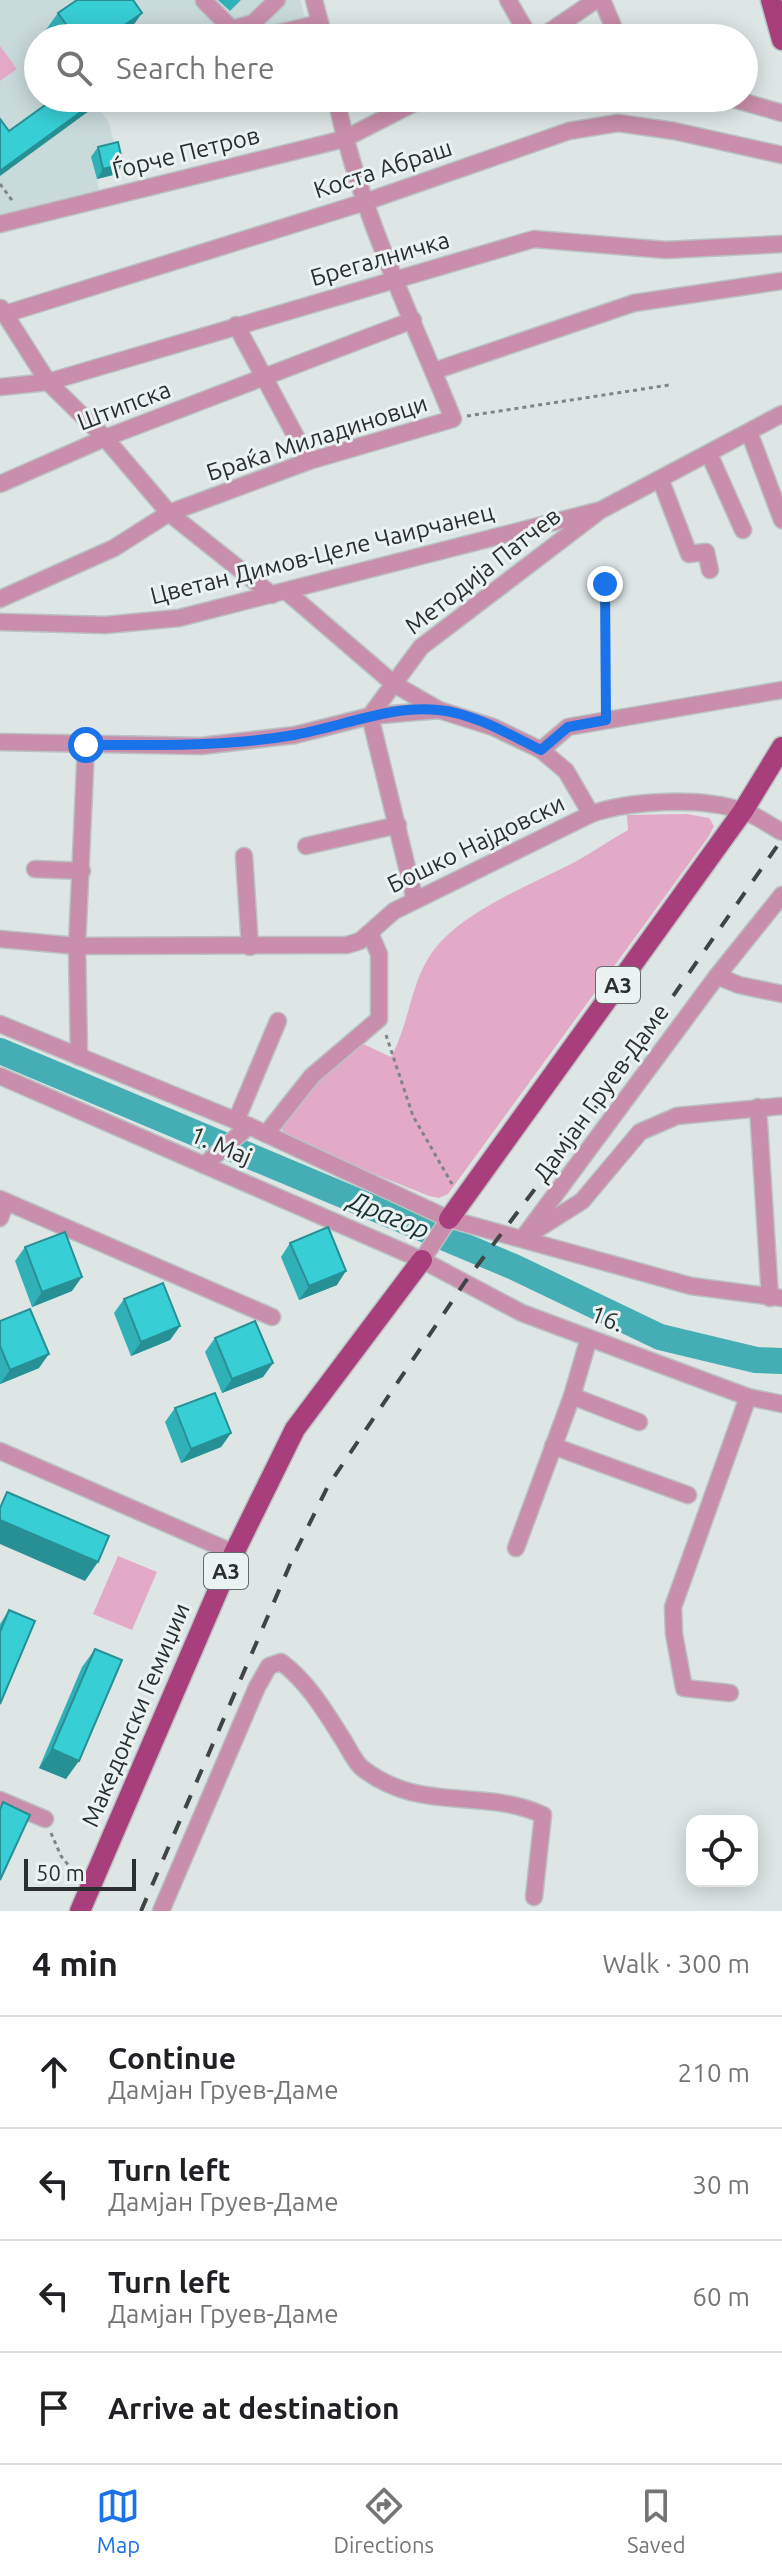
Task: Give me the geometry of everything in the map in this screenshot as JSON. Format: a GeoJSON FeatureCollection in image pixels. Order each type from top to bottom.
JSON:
{"type":"FeatureCollection","features":[{"type":"Feature","properties":{"kind":"main road"},"geometry":{"type":"LineString","coordinates":[[771,0],[782,40]]}},
{"type":"Feature","properties":{"kind":"main road","name":"A3"},"geometry":{"type":"LineString","coordinates":[[449,1219],[743,811],[782,747]]}},
{"type":"Feature","properties":{"kind":"main road","name":"Македонски Гемиџии"},"geometry":{"type":"LineString","coordinates":[[80,1911],[234,1553],[295,1429],[422,1260]]}},
{"type":"Feature","properties":{"kind":"street"},"geometry":{"type":"LineString","coordinates":[[250,24],[277,0]]}},
{"type":"Feature","properties":{"kind":"street"},"geometry":{"type":"LineString","coordinates":[[314,0],[320,24]]}},
{"type":"Feature","properties":{"kind":"street"},"geometry":{"type":"LineString","coordinates":[[508,0],[522,24]]}},
{"type":"Feature","properties":{"kind":"street"},"geometry":{"type":"LineString","coordinates":[[562,24],[599,0],[611,24]]}},
{"type":"Feature","properties":{"kind":"street"},"geometry":{"type":"LineString","coordinates":[[204,1],[227,24]]}},
{"type":"Feature","properties":{"kind":"street"},"geometry":{"type":"LineString","coordinates":[[758,106],[782,113]]}},
{"type":"Feature","properties":{"kind":"street"},"geometry":{"type":"LineString","coordinates":[[339,112],[344,139],[394,281],[453,419]]}},
{"type":"Feature","properties":{"kind":"street","name":"Ѓорче Петров"},"geometry":{"type":"LineString","coordinates":[[0,224],[344,139],[397,112]]}},
{"type":"Feature","properties":{"kind":"street","name":"Коста Абраш"},"geometry":{"type":"LineString","coordinates":[[2,310],[365,202],[569,131],[618,123],[674,131],[782,155]]}},
{"type":"Feature","properties":{"kind":"street","name":"Брегалничка"},"geometry":{"type":"LineString","coordinates":[[0,387],[48,382],[534,239],[666,250],[782,244]]}},
{"type":"Feature","properties":{"kind":"street","name":"Браќа Миладиновци"},"geometry":{"type":"LineString","coordinates":[[434,371],[634,303],[782,281]]}},
{"type":"Feature","properties":{"kind":"street"},"geometry":{"type":"LineString","coordinates":[[2,310],[48,382],[105,438],[169,513],[280,593],[394,684],[439,710],[493,727],[541,750],[566,771],[591,814],[649,804],[743,811],[782,832]]}},
{"type":"Feature","properties":{"kind":"street","name":"Штипска"},"geometry":{"type":"LineString","coordinates":[[0,484],[105,438],[413,320]]}},
{"type":"Feature","properties":{"kind":"street"},"geometry":{"type":"LineString","coordinates":[[236,325],[267,377],[309,461]]}},
{"type":"Feature","properties":{"kind":"street","name":"Цветан Димов-Целе Чаирчанец"},"geometry":{"type":"LineString","coordinates":[[0,622],[105,625],[179,618],[601,510],[661,481],[782,414]]}},
{"type":"Feature","properties":{"kind":"street","name":"Браќа Миладиновци"},"geometry":{"type":"LineString","coordinates":[[0,599],[114,548],[169,513],[309,461],[453,419]]}},
{"type":"Feature","properties":{"kind":"street"},"geometry":{"type":"LineString","coordinates":[[749,432],[782,520]]}},
{"type":"Feature","properties":{"kind":"street"},"geometry":{"type":"LineString","coordinates":[[709,454],[743,530]]}},
{"type":"Feature","properties":{"kind":"street"},"geometry":{"type":"LineString","coordinates":[[661,481],[689,554],[706,552],[710,570]]}},
{"type":"Feature","properties":{"kind":"street","name":"Методија Патчев"},"geometry":{"type":"LineString","coordinates":[[370,716],[421,647],[601,510]]}},
{"type":"Feature","properties":{"kind":"street"},"geometry":{"type":"LineString","coordinates":[[558,519],[569,535]]}},
{"type":"Feature","properties":{"kind":"street"},"geometry":{"type":"LineString","coordinates":[[541,750],[568,727],[782,690]]}},
{"type":"Feature","properties":{"kind":"street"},"geometry":{"type":"LineString","coordinates":[[0,742],[201,746],[295,735],[370,716],[439,710]]}},
{"type":"Feature","properties":{"kind":"street"},"geometry":{"type":"LineString","coordinates":[[370,716],[415,900]]}},
{"type":"Feature","properties":{"kind":"street"},"geometry":{"type":"LineString","coordinates":[[79,1057],[77,946],[86,745]]}},
{"type":"Feature","properties":{"kind":"street","name":"Бошко Најдовски"},"geometry":{"type":"LineString","coordinates":[[0,939],[77,946],[335,947],[360,941],[394,911],[591,814]]}},
{"type":"Feature","properties":{"kind":"street"},"geometry":{"type":"LineString","coordinates":[[306,846],[398,825]]}},
{"type":"Feature","properties":{"kind":"street"},"geometry":{"type":"LineString","coordinates":[[244,856],[250,947]]}},
{"type":"Feature","properties":{"kind":"street"},"geometry":{"type":"LineString","coordinates":[[35,869],[82,871]]}},
{"type":"Feature","properties":{"kind":"street","name":"Дамјан Груев-Даме"},"geometry":{"type":"LineString","coordinates":[[523,1238],[717,976],[782,895]]}},
{"type":"Feature","properties":{"kind":"street"},"geometry":{"type":"LineString","coordinates":[[370,933],[379,954],[381,1015]]}},
{"type":"Feature","properties":{"kind":"street"},"geometry":{"type":"LineString","coordinates":[[717,976],[739,985],[782,994]]}},
{"type":"Feature","properties":{"kind":"street","name":"1. Мај"},"geometry":{"type":"LineString","coordinates":[[266,1134],[312,1076],[381,1015]]}},
{"type":"Feature","properties":{"kind":"street","name":"1. Мај"},"geometry":{"type":"LineString","coordinates":[[241,1127],[278,1021]]}},
{"type":"Feature","properties":{"kind":"street","name":"1. Мај"},"geometry":{"type":"LineString","coordinates":[[0,1024],[241,1127],[266,1134],[449,1219],[691,1286],[776,1298],[758,1107]]}},
{"type":"Feature","properties":{"kind":"street","name":"1. Мај"},"geometry":{"type":"LineString","coordinates":[[0,1076],[208,1162],[422,1260]]}},
{"type":"Feature","properties":{"kind":"street"},"geometry":{"type":"LineString","coordinates":[[523,1238],[582,1201],[640,1132],[677,1116],[782,1106]]}},
{"type":"Feature","properties":{"kind":"street"},"geometry":{"type":"LineString","coordinates":[[208,1162],[241,1127]]}},
{"type":"Feature","properties":{"kind":"street"},"geometry":{"type":"LineString","coordinates":[[2,1207],[272,1317]]}},
{"type":"Feature","properties":{"kind":"street","name":"A3"},"geometry":{"type":"LineString","coordinates":[[422,1260],[449,1219]]}},
{"type":"Feature","properties":{"kind":"street","name":"16."},"geometry":{"type":"LineString","coordinates":[[422,1260],[522,1313],[748,1397],[782,1404]]}},
{"type":"Feature","properties":{"kind":"street"},"geometry":{"type":"LineString","coordinates":[[516,1548],[572,1396],[589,1338]]}},
{"type":"Feature","properties":{"kind":"street"},"geometry":{"type":"LineString","coordinates":[[572,1396],[639,1422]]}},
{"type":"Feature","properties":{"kind":"street"},"geometry":{"type":"LineString","coordinates":[[730,1693],[684,1688],[673,1607],[748,1397]]}},
{"type":"Feature","properties":{"kind":"street"},"geometry":{"type":"LineString","coordinates":[[553,1446],[688,1495]]}},
{"type":"Feature","properties":{"kind":"street"},"geometry":{"type":"LineString","coordinates":[[0,1451],[234,1553]]}},
{"type":"Feature","properties":{"kind":"street"},"geometry":{"type":"LineString","coordinates":[[161,1911],[257,1687],[269,1666],[281,1662],[303,1682],[360,1767],[400,1791],[427,1798],[498,1802],[543,1815],[534,1897]]}},
{"type":"Feature","properties":{"kind":"street"},"geometry":{"type":"LineString","coordinates":[[0,1800],[45,1819]]}},
{"type":"Feature","properties":{"kind":"path"},"geometry":{"type":"LineString","coordinates":[[0,184],[22,219]]}},
{"type":"Feature","properties":{"kind":"path","name":"Браќа Миладиновци"},"geometry":{"type":"LineString","coordinates":[[453,419],[669,385]]}},
{"type":"Feature","properties":{"kind":"path"},"geometry":{"type":"LineString","coordinates":[[605,584],[606,720]]}},
{"type":"Feature","properties":{"kind":"path"},"geometry":{"type":"LineString","coordinates":[[381,1015],[391,1057],[413,1116],[462,1201]]}},
{"type":"Feature","properties":{"kind":"path"},"geometry":{"type":"LineString","coordinates":[[45,1819],[61,1856],[78,1877]]}},
{"type":"Feature","properties":{"kind":"shaded area"},"geometry":{"type":"Polygon","coordinates":[[[0,0],[300,0],[305,17],[276,24],[24,24],[24,112],[101,112],[109,123],[116,150],[97,179],[99,191],[0,216],[0,0]]]}},
{"type":"Feature","properties":{"kind":"shaded area"},"geometry":{"type":"Polygon","coordinates":[[[0,46],[17,69],[0,81],[0,46]]]}},
{"type":"Feature","properties":{"kind":"shaded area"},"geometry":{"type":"Polygon","coordinates":[[[687,814],[709,818],[714,826],[709,836],[448,1194],[439,1198],[429,1196],[283,1137],[282,1123],[319,1076],[361,1043],[391,1057],[424,966],[443,939],[459,925],[477,912],[575,862],[628,830],[627,815],[687,814]]]}},
{"type":"Feature","properties":{"kind":"shaded area"},"geometry":{"type":"Polygon","coordinates":[[[118,1556],[157,1572],[132,1630],[93,1614],[118,1556]]]}},
{"type":"Feature","properties":{"kind":"building"},"geometry":{"type":"Polygon","coordinates":[[[77,0],[133,0],[142,13],[126,24],[66,24],[58,13],[77,0]]]}},
{"type":"Feature","properties":{"kind":"building"},"geometry":{"type":"Polygon","coordinates":[[[35,112],[81,112],[0,171],[0,119],[9,131],[35,112]]]}},
{"type":"Feature","properties":{"kind":"building"},"geometry":{"type":"Polygon","coordinates":[[[118,142],[123,164],[103,169],[98,147],[118,142]]]}},
{"type":"Feature","properties":{"kind":"building"},"geometry":{"type":"Polygon","coordinates":[[[328,1227],[346,1271],[309,1286],[290,1243],[328,1227]]]}},
{"type":"Feature","properties":{"kind":"building"},"geometry":{"type":"Polygon","coordinates":[[[65,1232],[82,1277],[42,1292],[25,1247],[65,1232]]]}},
{"type":"Feature","properties":{"kind":"building"},"geometry":{"type":"Polygon","coordinates":[[[163,1283],[180,1326],[141,1342],[124,1299],[163,1283]]]}},
{"type":"Feature","properties":{"kind":"building"},"geometry":{"type":"Polygon","coordinates":[[[30,1309],[49,1354],[10,1370],[0,1346],[0,1321],[30,1309]]]}},
{"type":"Feature","properties":{"kind":"building"},"geometry":{"type":"Polygon","coordinates":[[[255,1321],[273,1363],[232,1379],[215,1338],[255,1321]]]}},
{"type":"Feature","properties":{"kind":"building"},"geometry":{"type":"Polygon","coordinates":[[[215,1393],[231,1433],[191,1449],[175,1408],[215,1393]]]}},
{"type":"Feature","properties":{"kind":"building"},"geometry":{"type":"Polygon","coordinates":[[[7,1492],[109,1536],[98,1562],[0,1520],[0,1508],[7,1492]]]}},
{"type":"Feature","properties":{"kind":"building"},"geometry":{"type":"Polygon","coordinates":[[[9,1610],[35,1621],[0,1704],[0,1632],[9,1610]]]}},
{"type":"Feature","properties":{"kind":"building"},"geometry":{"type":"Polygon","coordinates":[[[95,1649],[122,1660],[79,1761],[52,1749],[95,1649]]]}},
{"type":"Feature","properties":{"kind":"building"},"geometry":{"type":"Polygon","coordinates":[[[3,1802],[30,1815],[0,1880],[0,1810],[3,1802]]]}},
{"type":"Feature","properties":{"kind":"waterway","name":"Драгор"},"geometry":{"type":"LineString","coordinates":[[0,1051],[514,1267],[660,1337],[756,1360],[782,1361]]}},
{"type":"Feature","properties":{"kind":"railway"},"geometry":{"type":"LineString","coordinates":[[141,1911],[295,1553],[328,1486],[465,1282],[592,1113],[782,839]]}},
{"type":"Feature","properties":{"kind":"route"},"geometry":{"type":"LineString","coordinates":[[86,745],[201,746],[295,735],[370,716],[439,710],[493,727],[541,750],[568,727],[606,720],[605,584]]}}]}
